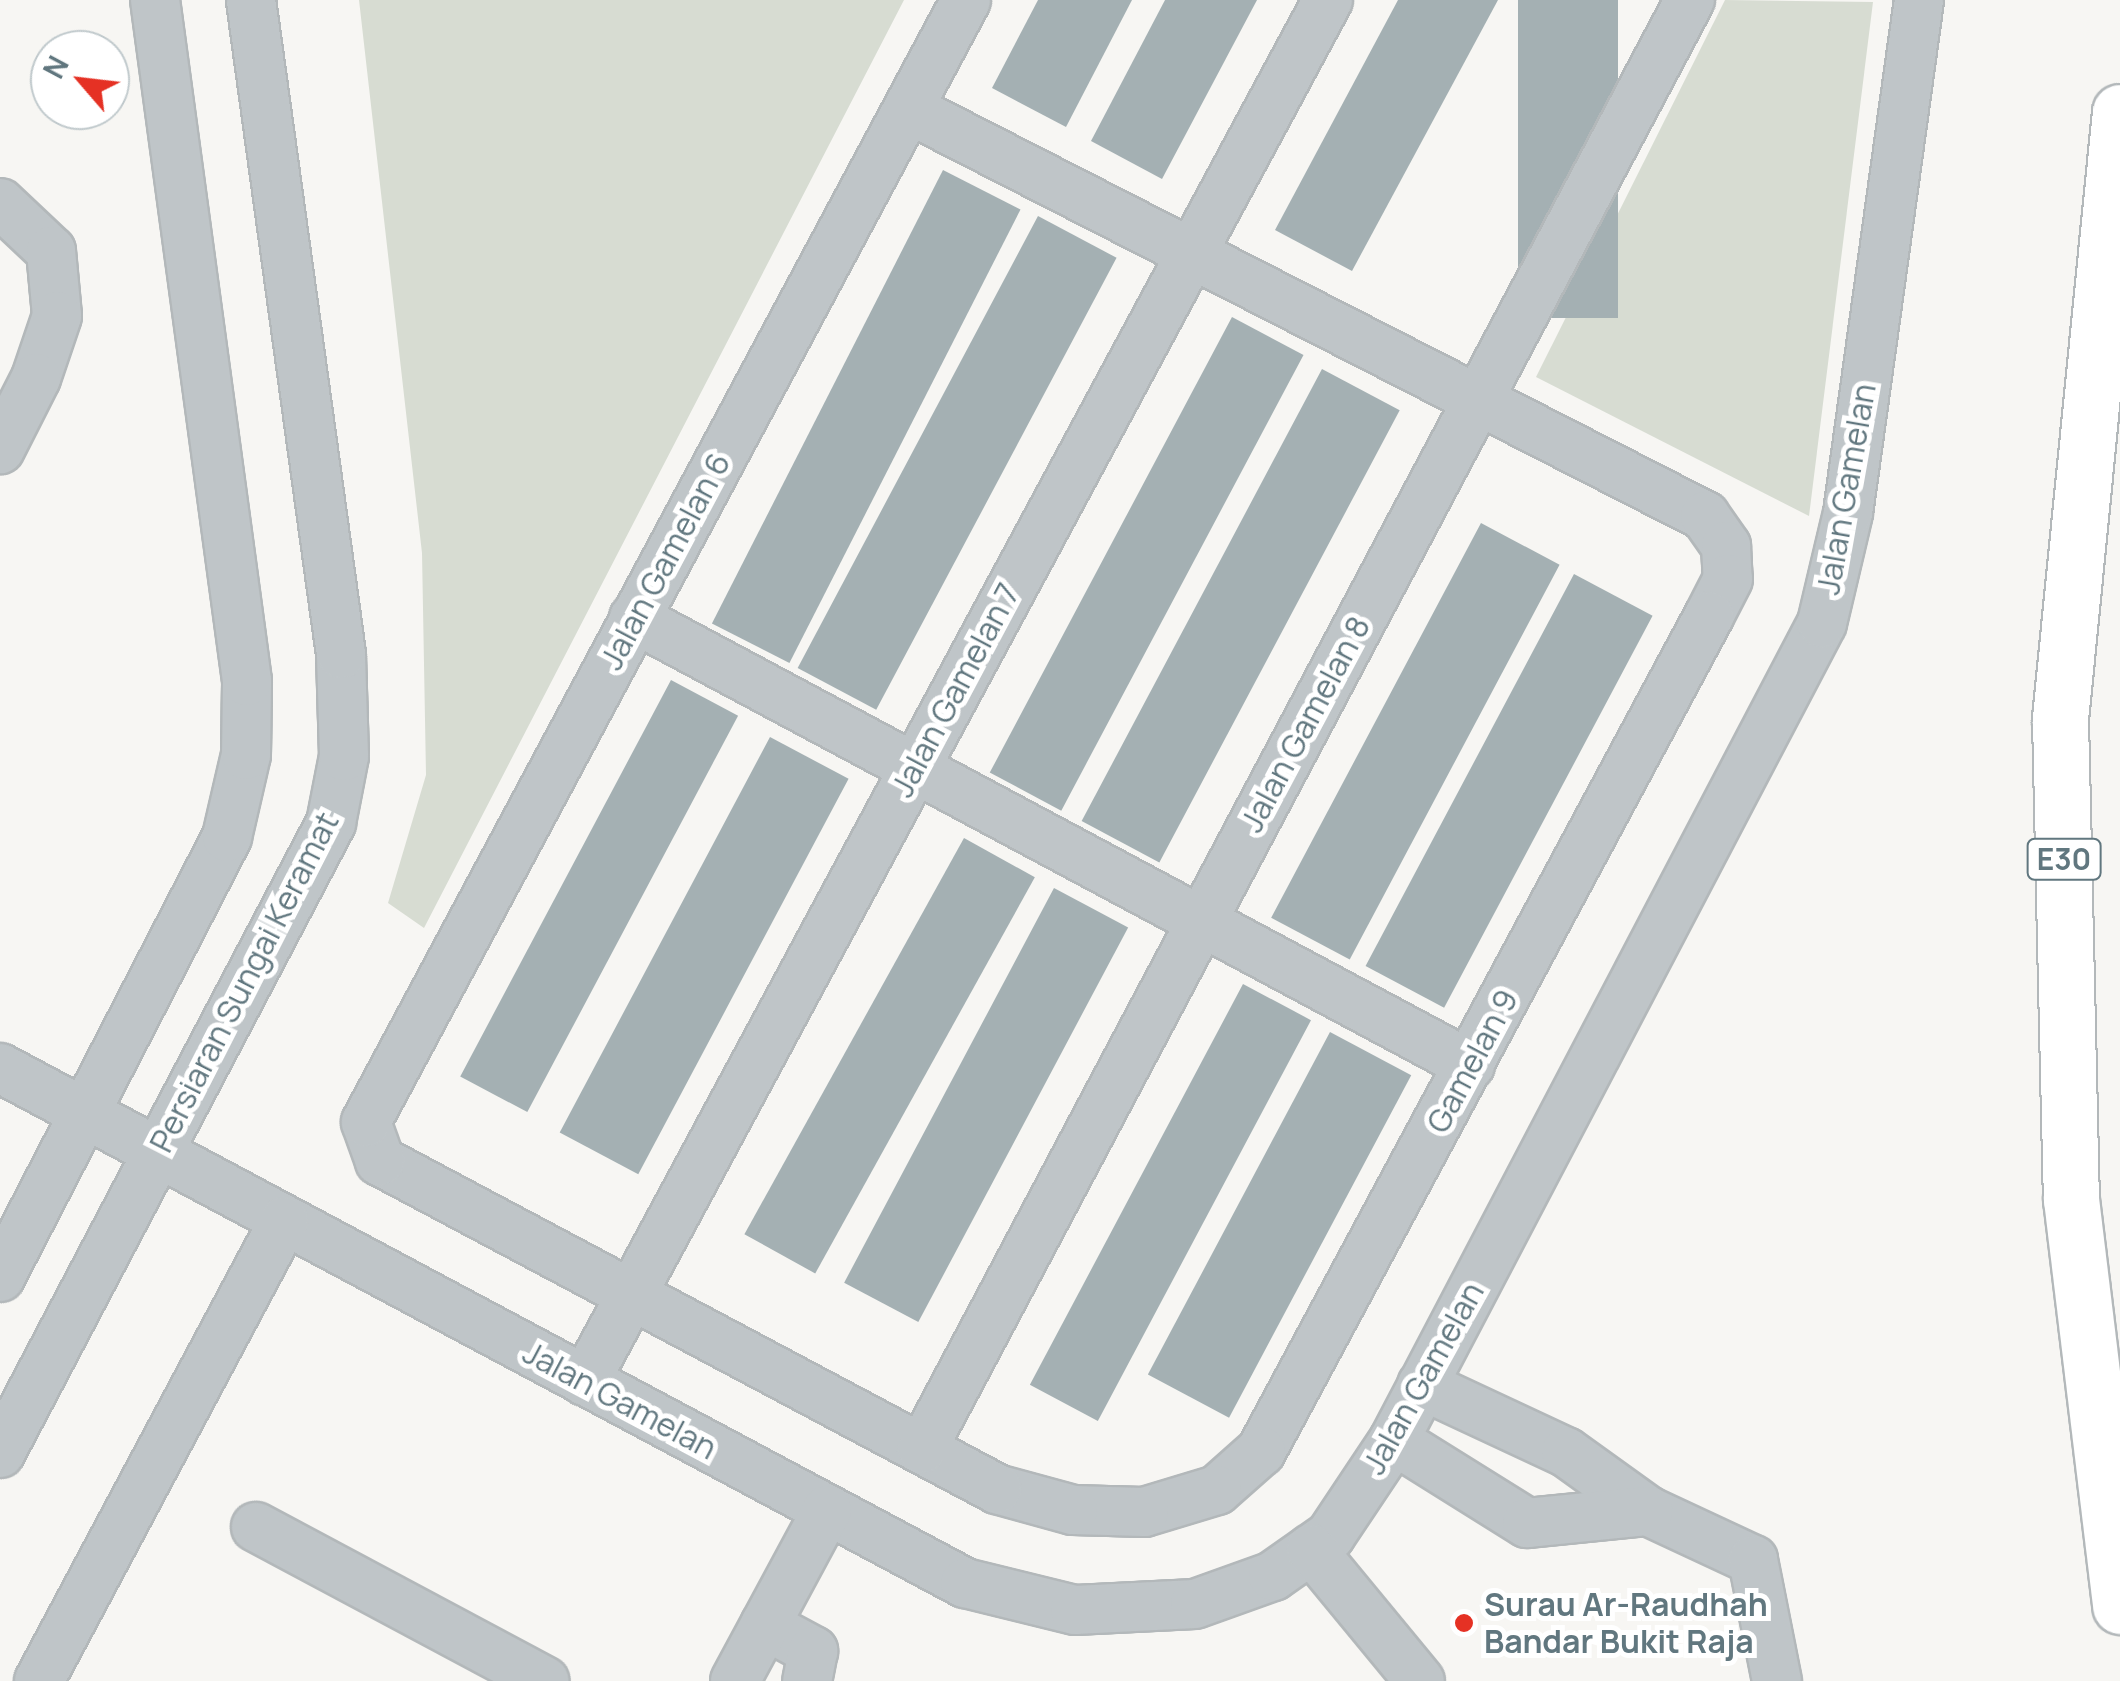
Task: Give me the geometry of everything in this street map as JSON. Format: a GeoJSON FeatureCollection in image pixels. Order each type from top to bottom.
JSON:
{"type":"FeatureCollection","features":[{"type":"Feature","properties":{"kind":"highway","name":"E30"},"geometry":{"type":"LineString","coordinates":[[2120,112],[2060,719],[2071,1199],[2120,1606]]}},
{"type":"Feature","properties":{"kind":"street"},"geometry":{"type":"LineString","coordinates":[[0,1277],[227,838],[246,755],[247,681],[154,0]]}},
{"type":"Feature","properties":{"kind":"street","name":"Persiaran Sungai Keramat"},"geometry":{"type":"LineString","coordinates":[[0,1453],[331,823],[344,756],[342,654],[251,0]]}},
{"type":"Feature","properties":{"kind":"street","name":"Jalan Gamelan 6"},"geometry":{"type":"LineString","coordinates":[[366,1122],[966,0]]}},
{"type":"Feature","properties":{"kind":"street","name":"Jalan Gamelan 7"},"geometry":{"type":"LineString","coordinates":[[585,1381],[1328,0]]}},
{"type":"Feature","properties":{"kind":"street","name":"Jalan Gamelan 8"},"geometry":{"type":"LineString","coordinates":[[922,1449],[1690,0]]}},
{"type":"Feature","properties":{"kind":"street","name":"Jalan Gamelan"},"geometry":{"type":"LineString","coordinates":[[0,1068],[965,1583],[1075,1610],[1195,1604],[1273,1576],[1330,1536],[1394,1440],[1822,623],[1848,513],[1919,0]]}},
{"type":"Feature","properties":{"kind":"street"},"geometry":{"type":"LineString","coordinates":[[909,109],[1478,403]]}},
{"type":"Feature","properties":{"kind":"street"},"geometry":{"type":"LineString","coordinates":[[0,203],[51,251],[58,316],[36,378],[0,449]]}},
{"type":"Feature","properties":{"kind":"street","name":"Gamelan 9"},"geometry":{"type":"LineString","coordinates":[[366,1122],[380,1160],[922,1449],[1014,1494],[1073,1510],[1144,1512],[1218,1490],[1261,1451],[1722,591],[1726,546],[1705,516],[1478,403]]}},
{"type":"Feature","properties":{"kind":"street"},"geometry":{"type":"LineString","coordinates":[[634,618],[915,765],[1197,924],[1470,1065]]}},
{"type":"Feature","properties":{"kind":"street"},"geometry":{"type":"LineString","coordinates":[[39,1681],[284,1221]]}},
{"type":"Feature","properties":{"kind":"street"},"geometry":{"type":"LineString","coordinates":[[1422,1385],[1566,1452],[1648,1511],[1752,1560],[1777,1681]]}},
{"type":"Feature","properties":{"kind":"street"},"geometry":{"type":"LineString","coordinates":[[1394,1440],[1527,1522],[1648,1511]]}},
{"type":"Feature","properties":{"kind":"street"},"geometry":{"type":"LineString","coordinates":[[735,1681],[827,1510]]}},
{"type":"Feature","properties":{"kind":"street"},"geometry":{"type":"LineString","coordinates":[[256,1527],[544,1681]]}},
{"type":"Feature","properties":{"kind":"street"},"geometry":{"type":"LineString","coordinates":[[1311,1550],[1420,1681]]}},
{"type":"Feature","properties":{"kind":"street"},"geometry":{"type":"LineString","coordinates":[[766,1625],[812,1651],[806,1681]]}},
{"type":"Feature","properties":{"kind":"shaded area"},"geometry":{"type":"Polygon","coordinates":[[[359,0],[904,0],[424,928],[388,903],[426,775],[422,553],[359,0]]]}},
{"type":"Feature","properties":{"kind":"shaded area"},"geometry":{"type":"Polygon","coordinates":[[[1725,0],[1873,2],[1809,516],[1536,377],[1725,0]]]}},
{"type":"Feature","properties":{"kind":"building"},"geometry":{"type":"Polygon","coordinates":[[[1038,0],[1132,0],[1066,127],[992,88],[1038,0]]]}},
{"type":"Feature","properties":{"kind":"building"},"geometry":{"type":"Polygon","coordinates":[[[1165,0],[1257,0],[1162,179],[1091,141],[1165,0]]]}},
{"type":"Feature","properties":{"kind":"building"},"geometry":{"type":"Polygon","coordinates":[[[1398,0],[1498,0],[1352,271],[1275,230],[1398,0]]]}},
{"type":"Feature","properties":{"kind":"building"},"geometry":{"type":"Polygon","coordinates":[[[1518,0],[1618,0],[1618,318],[1518,318],[1518,0]]]}},
{"type":"Feature","properties":{"kind":"building"},"geometry":{"type":"Polygon","coordinates":[[[943,170],[1021,209],[789,663],[712,624],[943,170]]]}},
{"type":"Feature","properties":{"kind":"building"},"geometry":{"type":"Polygon","coordinates":[[[1038,216],[1117,258],[876,710],[798,668],[1038,216]]]}},
{"type":"Feature","properties":{"kind":"building"},"geometry":{"type":"Polygon","coordinates":[[[1232,317],[1304,355],[1061,811],[990,773],[1232,317]]]}},
{"type":"Feature","properties":{"kind":"building"},"geometry":{"type":"Polygon","coordinates":[[[1322,369],[1400,410],[1159,862],[1082,821],[1322,369]]]}},
{"type":"Feature","properties":{"kind":"building"},"geometry":{"type":"Polygon","coordinates":[[[1481,523],[1560,565],[1350,959],[1271,918],[1481,523]]]}},
{"type":"Feature","properties":{"kind":"building"},"geometry":{"type":"Polygon","coordinates":[[[1574,574],[1653,616],[1444,1008],[1366,966],[1574,574]]]}},
{"type":"Feature","properties":{"kind":"building"},"geometry":{"type":"Polygon","coordinates":[[[671,680],[738,716],[527,1112],[460,1076],[671,680]]]}},
{"type":"Feature","properties":{"kind":"building"},"geometry":{"type":"Polygon","coordinates":[[[770,737],[849,779],[638,1174],[560,1133],[770,737]]]}},
{"type":"Feature","properties":{"kind":"building"},"geometry":{"type":"Polygon","coordinates":[[[964,838],[1035,877],[815,1273],[744,1234],[964,838]]]}},
{"type":"Feature","properties":{"kind":"building"},"geometry":{"type":"Polygon","coordinates":[[[1054,888],[1128,927],[918,1322],[844,1283],[1054,888]]]}},
{"type":"Feature","properties":{"kind":"building"},"geometry":{"type":"Polygon","coordinates":[[[1243,984],[1311,1020],[1098,1421],[1030,1385],[1243,984]]]}},
{"type":"Feature","properties":{"kind":"building"},"geometry":{"type":"Polygon","coordinates":[[[1330,1032],[1411,1075],[1229,1418],[1148,1375],[1330,1032]]]}},
{"type":"Feature","properties":{"kind":"place","name":"Surau Ar-Raudhah Bandar Bukit Raja"},"geometry":{"type":"Point","coordinates":[1464,1623]}}]}
